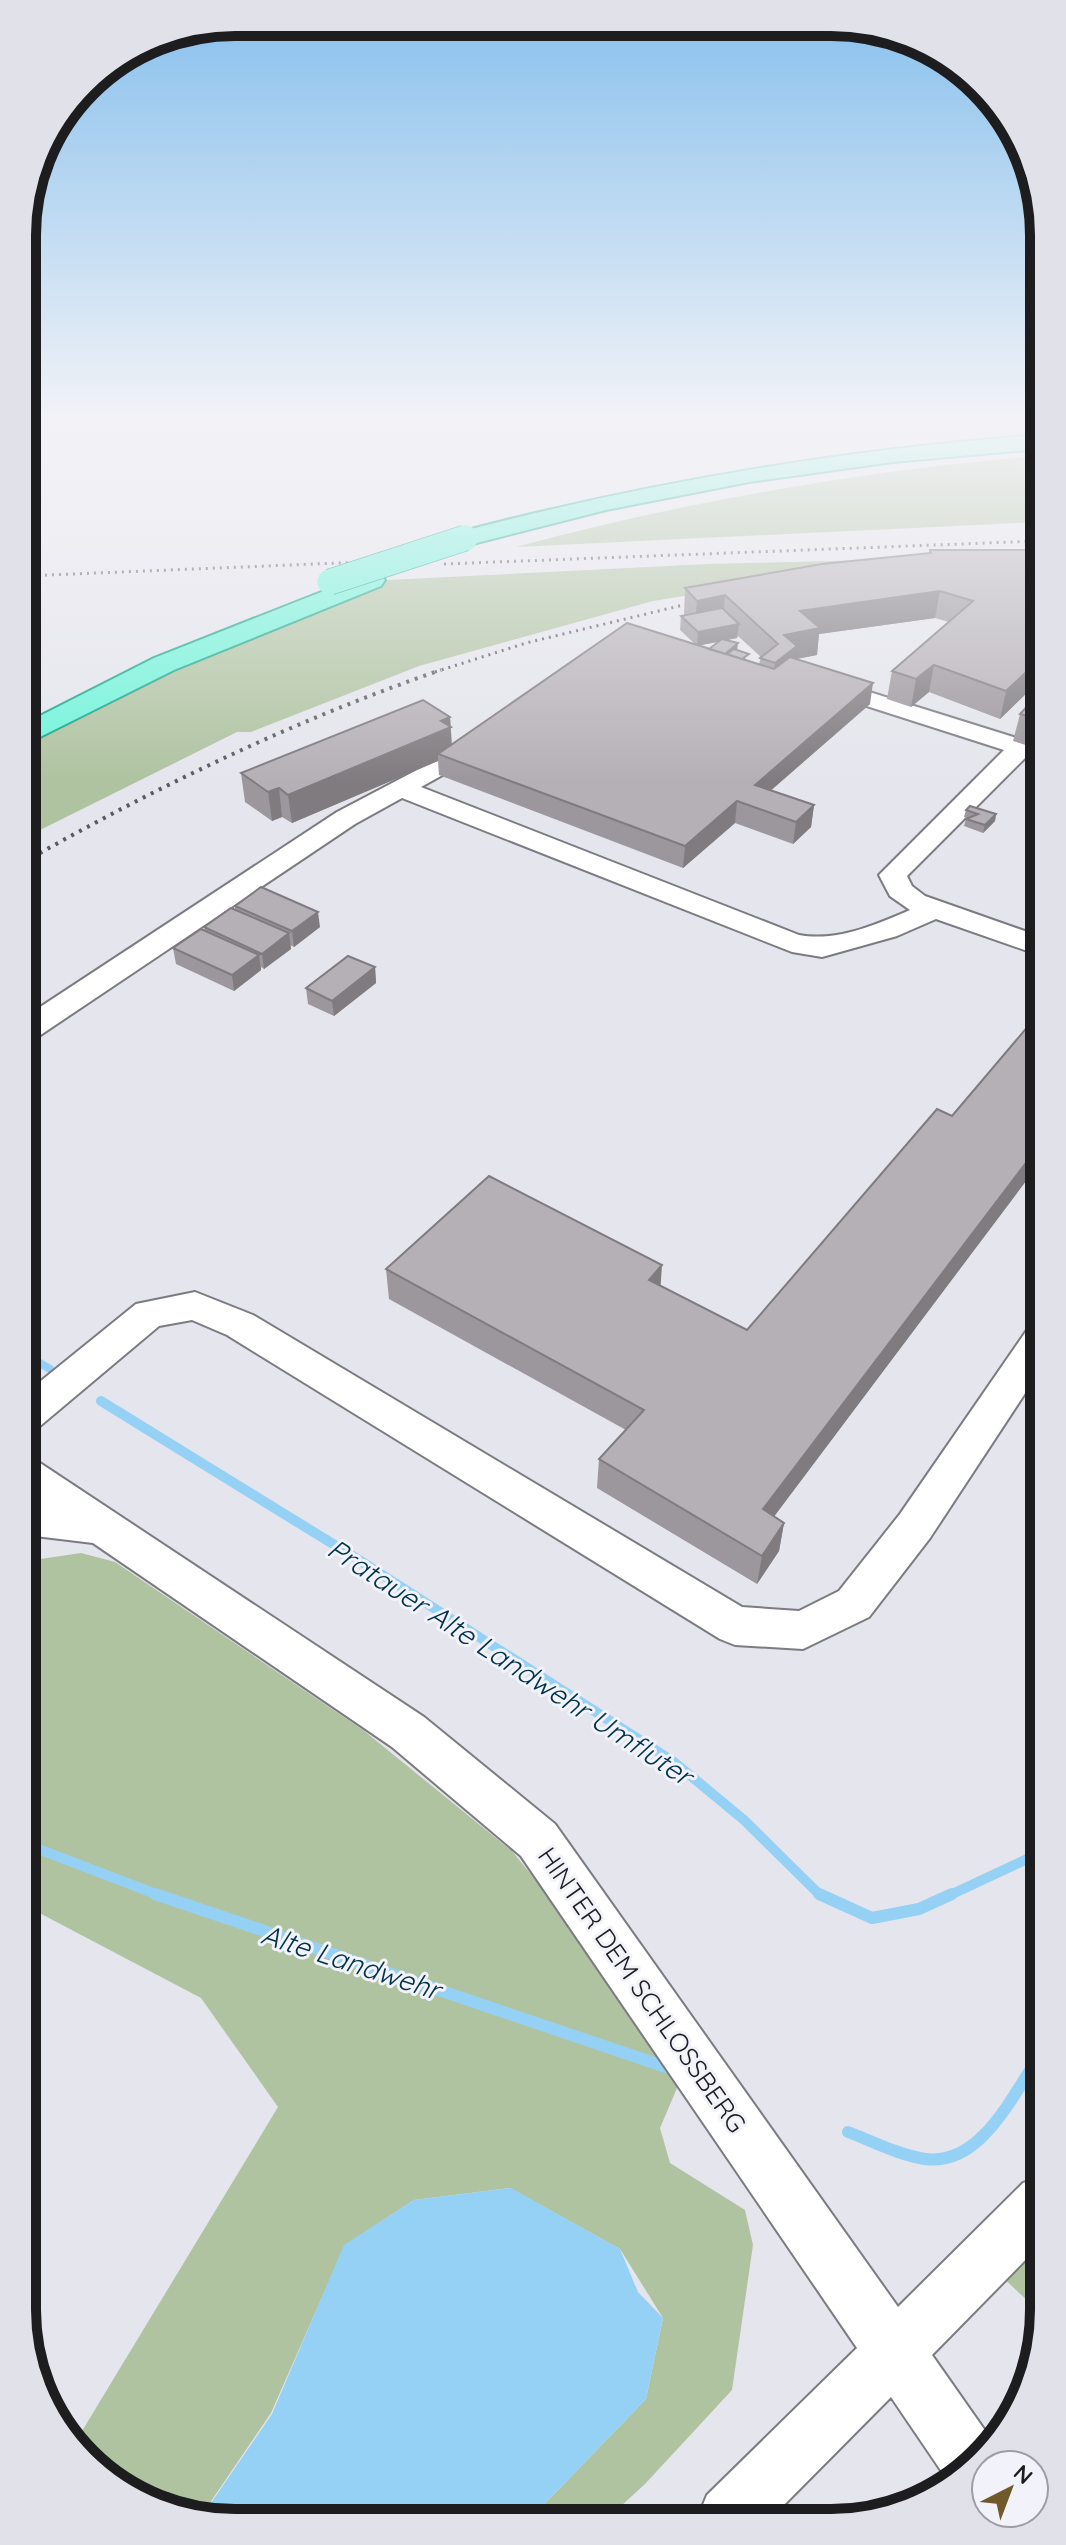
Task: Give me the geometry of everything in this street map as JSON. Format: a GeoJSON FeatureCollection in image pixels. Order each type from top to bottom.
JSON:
{"type":"FeatureCollection","features":[{"type":"Feature","properties":{"kind":"main road"},"geometry":{"type":"LineString","coordinates":[[36,712],[152,654],[330,582],[447,544]]}},
{"type":"Feature","properties":{"kind":"main road"},"geometry":{"type":"LineString","coordinates":[[36,730],[164,664],[372,580],[486,544]]}},
{"type":"Feature","properties":{"kind":"lane"},"geometry":{"type":"LineString","coordinates":[[831,687],[1030,750]]}},
{"type":"Feature","properties":{"kind":"lane"},"geometry":{"type":"LineString","coordinates":[[1030,750],[957,809],[893,875],[900,890],[915,902],[1030,943]]}},
{"type":"Feature","properties":{"kind":"lane"},"geometry":{"type":"LineString","coordinates":[[36,1024],[346,818],[457,757]]}},
{"type":"Feature","properties":{"kind":"lane"},"geometry":{"type":"LineString","coordinates":[[400,788],[792,943],[822,948],[887,930],[936,909]]}},
{"type":"Feature","properties":{"kind":"lane"},"geometry":{"type":"LineString","coordinates":[[36,1407],[149,1314],[195,1306],[240,1325],[735,1626],[803,1630],[854,1604],[915,1526],[1030,1355]]}},
{"type":"Feature","properties":{"kind":"lane","name":"HINTER DEM SCHLOSSBERG"},"geometry":{"type":"LineString","coordinates":[[36,1482],[408,1732],[538,1840],[967,2455]]}},
{"type":"Feature","properties":{"kind":"lane","name":"HINTER DEM SCHLOSSBERG"},"geometry":{"type":"LineString","coordinates":[[36,1519],[102,1527]]}},
{"type":"Feature","properties":{"kind":"lane"},"geometry":{"type":"LineString","coordinates":[[737,2509],[1030,2216]]}},
{"type":"Feature","properties":{"kind":"green space"},"geometry":{"type":"Polygon","coordinates":[[[528,544],[584,544],[516,547],[528,544]]]}},
{"type":"Feature","properties":{"kind":"green space"},"geometry":{"type":"Polygon","coordinates":[[[910,559],[653,601],[419,666],[251,732],[237,732],[36,832],[36,736],[90,707],[292,616],[388,580],[708,564],[910,559]]]}},
{"type":"Feature","properties":{"kind":"green space"},"geometry":{"type":"Polygon","coordinates":[[[81,1553],[115,1562],[363,1730],[512,1851],[572,1925],[680,2081],[660,2128],[670,2163],[745,2210],[753,2245],[732,2390],[618,2509],[540,2509],[646,2399],[663,2318],[620,2249],[510,2188],[414,2200],[345,2245],[271,2413],[207,2507],[171,2498],[124,2475],[104,2460],[80,2434],[278,2107],[201,1998],[36,1911],[36,1560],[81,1553]]]}},
{"type":"Feature","properties":{"kind":"green space"},"geometry":{"type":"Polygon","coordinates":[[[1030,2241],[1030,2303],[998,2273],[1030,2241]]]}},
{"type":"Feature","properties":{"kind":"water"},"geometry":{"type":"Polygon","coordinates":[[[511,2188],[620,2249],[638,2292],[663,2318],[646,2399],[540,2509],[208,2507],[272,2414],[344,2245],[414,2200],[511,2188]]]}},
{"type":"Feature","properties":{"kind":"building"},"geometry":{"type":"Polygon","coordinates":[[[930,550],[1030,550],[1030,668],[1006,691],[934,665],[916,679],[892,671],[973,601],[940,591],[800,611],[820,628],[784,635],[797,646],[775,663],[760,658],[778,644],[725,595],[697,601],[685,588],[822,564],[931,553],[930,550]]]}},
{"type":"Feature","properties":{"kind":"building"},"geometry":{"type":"Polygon","coordinates":[[[722,608],[739,624],[698,632],[681,616],[722,608]]]}},
{"type":"Feature","properties":{"kind":"building"},"geometry":{"type":"Polygon","coordinates":[[[627,623],[774,669],[790,657],[873,683],[755,785],[814,805],[796,822],[737,801],[685,846],[438,754],[627,623]]]}},
{"type":"Feature","properties":{"kind":"building"},"geometry":{"type":"Polygon","coordinates":[[[722,639],[738,643],[725,654],[709,649],[722,639]]]}},
{"type":"Feature","properties":{"kind":"building"},"geometry":{"type":"Polygon","coordinates":[[[734,649],[749,654],[742,659],[727,654],[734,649]]]}},
{"type":"Feature","properties":{"kind":"building"},"geometry":{"type":"Polygon","coordinates":[[[423,700],[450,717],[441,721],[451,727],[288,795],[279,788],[268,792],[241,773],[423,700]]]}},
{"type":"Feature","properties":{"kind":"building"},"geometry":{"type":"Polygon","coordinates":[[[1030,703],[1030,717],[1020,714],[1030,703]]]}},
{"type":"Feature","properties":{"kind":"building"},"geometry":{"type":"Polygon","coordinates":[[[970,806],[996,814],[985,825],[966,819],[978,814],[966,810],[970,806]]]}},
{"type":"Feature","properties":{"kind":"building"},"geometry":{"type":"Polygon","coordinates":[[[261,887],[318,912],[292,931],[235,906],[261,887]]]}},
{"type":"Feature","properties":{"kind":"building"},"geometry":{"type":"Polygon","coordinates":[[[231,908],[289,933],[262,954],[204,927],[231,908]]]}},
{"type":"Feature","properties":{"kind":"building"},"geometry":{"type":"Polygon","coordinates":[[[201,929],[259,955],[232,975],[173,948],[201,929]]]}},
{"type":"Feature","properties":{"kind":"building"},"geometry":{"type":"Polygon","coordinates":[[[348,956],[375,967],[332,1001],[306,988],[348,956]]]}},
{"type":"Feature","properties":{"kind":"building"},"geometry":{"type":"Polygon","coordinates":[[[1030,1024],[1030,1158],[763,1509],[784,1523],[762,1556],[599,1459],[644,1410],[386,1269],[489,1176],[662,1265],[649,1280],[747,1330],[937,1109],[952,1116],[1030,1024]]]}},
{"type":"Feature","properties":{"kind":"waterway","name":"Pratauer Alte Landwehr Umfluter"},"geometry":{"type":"LineString","coordinates":[[36,1361],[50,1369]]}},
{"type":"Feature","properties":{"kind":"waterway","name":"Pratauer Alte Landwehr Umfluter"},"geometry":{"type":"LineString","coordinates":[[101,1401],[359,1560],[674,1762],[744,1820],[821,1896]]}},
{"type":"Feature","properties":{"kind":"waterway","name":"Alte Landwehr"},"geometry":{"type":"LineString","coordinates":[[36,1848],[161,1896]]}},
{"type":"Feature","properties":{"kind":"waterway","name":"Pratauer Alte Landwehr Umfluter"},"geometry":{"type":"LineString","coordinates":[[948,1896],[1030,1858]]}},
{"type":"Feature","properties":{"kind":"waterway","name":"Alte Landwehr"},"geometry":{"type":"LineString","coordinates":[[155,1894],[672,2069]]}},
{"type":"Feature","properties":{"kind":"waterway","name":"Pratauer Alte Landwehr Umfluter"},"geometry":{"type":"LineString","coordinates":[[819,1894],[872,1918],[919,1909],[952,1894]]}},
{"type":"Feature","properties":{"kind":"waterway","name":"Alte Landwehr"},"geometry":{"type":"LineString","coordinates":[[848,2132],[915,2157],[946,2158],[964,2151],[980,2138],[1009,2104],[1030,2071]]}},
{"type":"Feature","properties":{"kind":"railway"},"geometry":{"type":"LineString","coordinates":[[444,564],[967,544]]}},
{"type":"Feature","properties":{"kind":"railway"},"geometry":{"type":"LineString","coordinates":[[36,576],[363,562]]}},
{"type":"Feature","properties":{"kind":"railway"},"geometry":{"type":"LineString","coordinates":[[438,671],[526,643],[704,600]]}},
{"type":"Feature","properties":{"kind":"railway"},"geometry":{"type":"LineString","coordinates":[[36,855],[228,756],[333,710],[438,671]]}}]}
